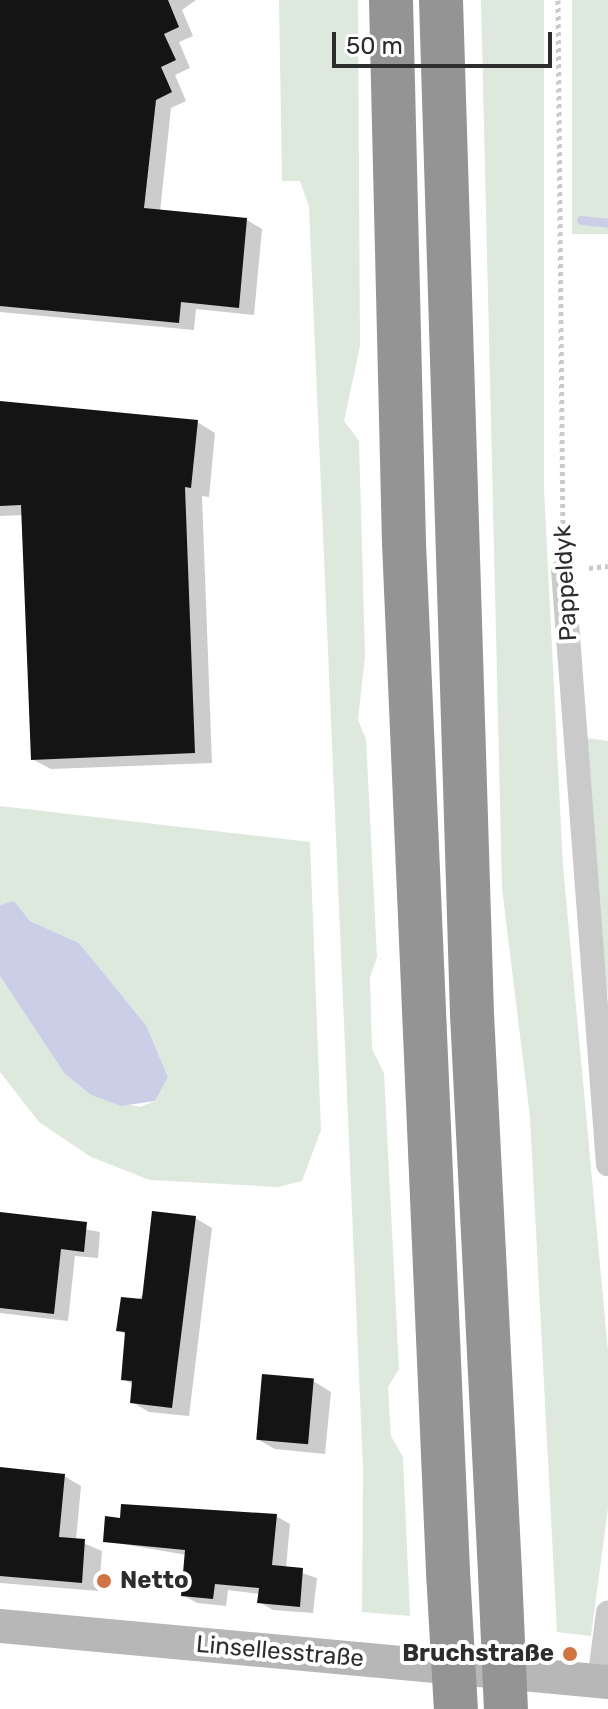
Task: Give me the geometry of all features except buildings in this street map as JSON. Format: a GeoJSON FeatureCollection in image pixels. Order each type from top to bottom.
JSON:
{"type":"FeatureCollection","features":[{"type":"Feature","properties":{"kind":"highway"},"geometry":{"type":"LineString","coordinates":[[391,0],[404,543],[456,1709]]}},
{"type":"Feature","properties":{"kind":"highway"},"geometry":{"type":"LineString","coordinates":[[441,0],[467,872],[506,1709]]}},
{"type":"Feature","properties":{"kind":"street","name":"Pappeldyk"},"geometry":{"type":"LineString","coordinates":[[563,570],[608,1164]]}},
{"type":"Feature","properties":{"kind":"street"},"geometry":{"type":"LineString","coordinates":[[604,1681],[608,1613]]}},
{"type":"Feature","properties":{"kind":"street","name":"Linsellesstraße"},"geometry":{"type":"LineString","coordinates":[[0,1626],[604,1681]]}},
{"type":"Feature","properties":{"kind":"path","name":"Pappeldyk"},"geometry":{"type":"LineString","coordinates":[[558,0],[563,570]]}},
{"type":"Feature","properties":{"kind":"green space"},"geometry":{"type":"Polygon","coordinates":[[[279,0],[358,0],[360,346],[344,421],[359,441],[365,656],[358,720],[366,739],[377,957],[370,977],[372,1049],[384,1073],[399,1369],[388,1387],[391,1436],[403,1457],[410,1616],[362,1612],[363,1468],[309,207],[300,181],[282,181],[279,0]]]}},
{"type":"Feature","properties":{"kind":"green space"},"geometry":{"type":"Polygon","coordinates":[[[481,0],[544,0],[544,489],[563,866],[608,1351],[608,1508],[591,1636],[557,1632],[530,1117],[502,888],[481,0]]]}},
{"type":"Feature","properties":{"kind":"green space"},"geometry":{"type":"Polygon","coordinates":[[[572,0],[608,0],[608,234],[572,234],[572,0]]]}},
{"type":"Feature","properties":{"kind":"green space"},"geometry":{"type":"Polygon","coordinates":[[[586,738],[608,741],[608,997],[592,864],[586,738]]]}},
{"type":"Feature","properties":{"kind":"green space"},"geometry":{"type":"Polygon","coordinates":[[[0,806],[310,842],[321,1130],[302,1181],[278,1187],[150,1180],[91,1157],[39,1122],[0,1072],[0,976],[64,1073],[91,1095],[140,1107],[155,1101],[168,1077],[146,1025],[79,943],[30,921],[14,901],[0,905],[0,806]]]}},
{"type":"Feature","properties":{"kind":"water"},"geometry":{"type":"Polygon","coordinates":[[[14,901],[30,921],[79,943],[146,1025],[168,1077],[155,1101],[121,1106],[91,1095],[64,1073],[0,976],[0,905],[14,901]]]}},
{"type":"Feature","properties":{"kind":"waterway"},"geometry":{"type":"LineString","coordinates":[[581,220],[608,223]]}},
{"type":"Feature","properties":{"kind":"place","name":"Netto"},"geometry":{"type":"Point","coordinates":[104,1581]}},
{"type":"Feature","properties":{"kind":"place","name":"Bruchstraße"},"geometry":{"type":"Point","coordinates":[570,1654]}}]}
